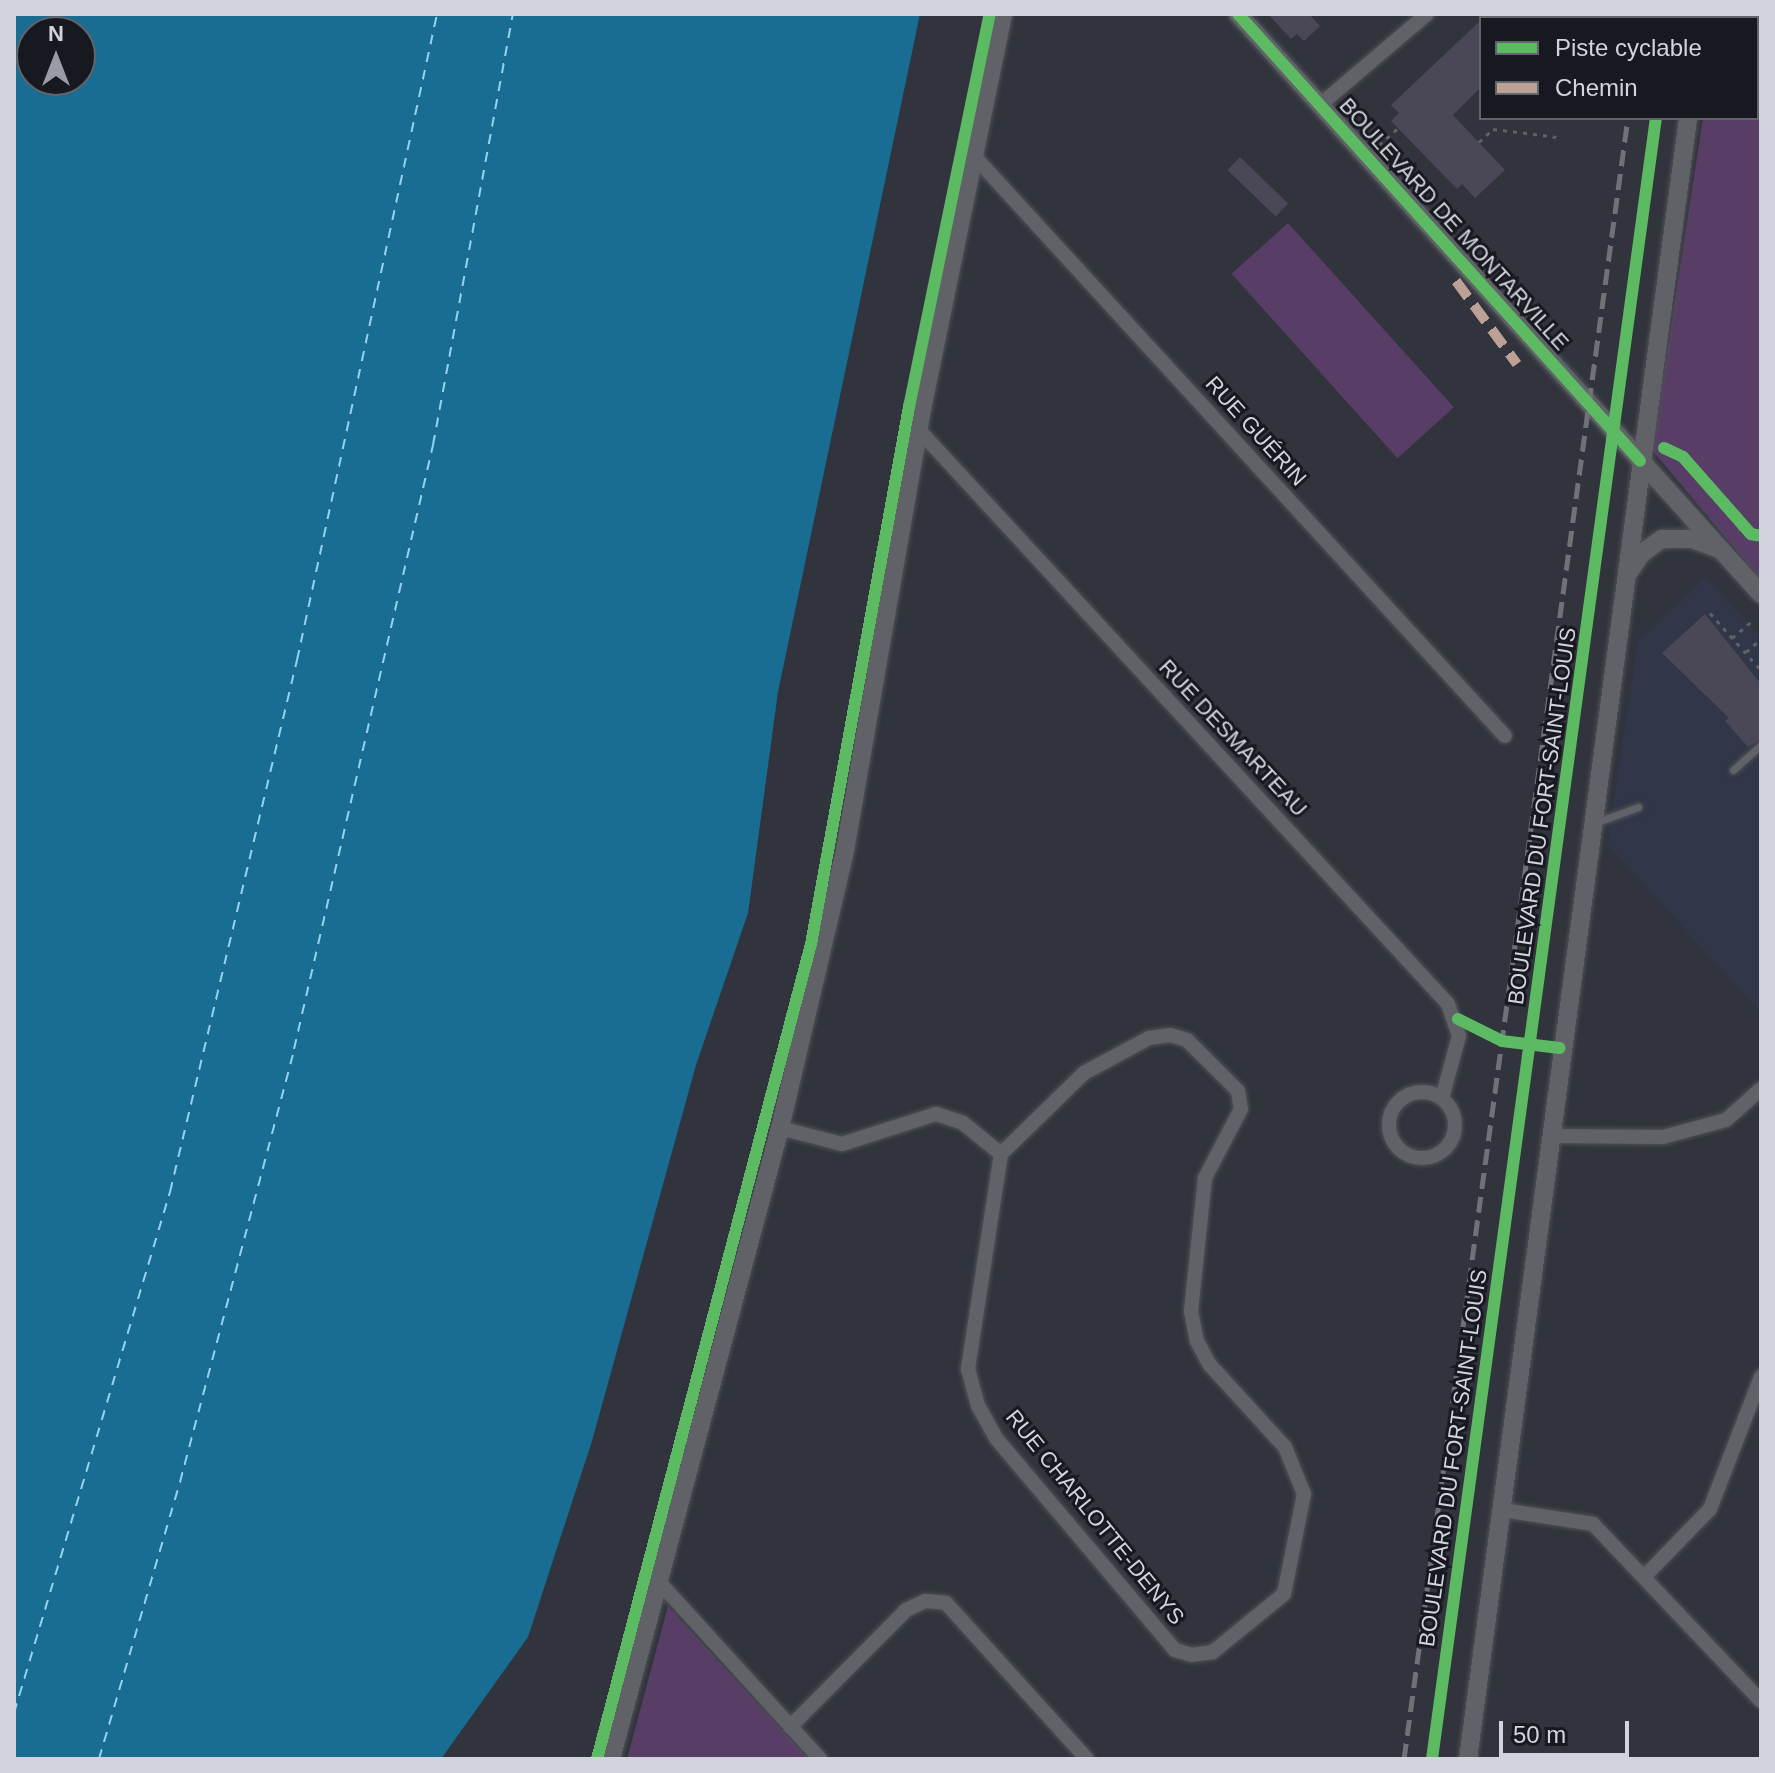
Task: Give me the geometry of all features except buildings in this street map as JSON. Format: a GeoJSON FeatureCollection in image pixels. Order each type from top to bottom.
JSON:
{"type":"FeatureCollection","features":[{"type":"Feature","properties":{"kind":"street"},"geometry":{"type":"LineString","coordinates":[[611,1759],[780,1128],[848,835],[918,429],[1003,14]]}},
{"type":"Feature","properties":{"kind":"street","name":"BOULEVARD DE MONTARVILLE"},"geometry":{"type":"LineString","coordinates":[[1238,14],[1761,594]]}},
{"type":"Feature","properties":{"kind":"street"},"geometry":{"type":"LineString","coordinates":[[1320,105],[1427,14]]}},
{"type":"Feature","properties":{"kind":"street"},"geometry":{"type":"LineString","coordinates":[[1468,1759],[1688,120]]}},
{"type":"Feature","properties":{"kind":"street","name":"RUE GUÉRIN"},"geometry":{"type":"LineString","coordinates":[[974,156],[1505,736]]}},
{"type":"Feature","properties":{"kind":"street","name":"RUE DESMARTEAU"},"geometry":{"type":"LineString","coordinates":[[918,429],[1448,1004],[1459,1036],[1442,1098]]}},
{"type":"Feature","properties":{"kind":"street"},"geometry":{"type":"LineString","coordinates":[[1624,583],[1641,554],[1662,539],[1692,539],[1721,550]]}},
{"type":"Feature","properties":{"kind":"street","name":"RUE CHARLOTTE-DENYS"},"geometry":{"type":"LineString","coordinates":[[1149,1038],[1187,1040],[1238,1091],[1241,1109],[1205,1178],[1191,1311],[1210,1365],[1285,1447],[1304,1494],[1284,1594],[1213,1652],[1175,1650],[996,1438],[978,1406],[968,1369],[1001,1154],[1084,1073],[1149,1038]]}},
{"type":"Feature","properties":{"kind":"street"},"geometry":{"type":"LineString","coordinates":[[1552,1136],[1663,1137],[1726,1120],[1761,1089]]}},
{"type":"Feature","properties":{"kind":"street"},"geometry":{"type":"LineString","coordinates":[[1411,1094],[1442,1098],[1455,1128],[1446,1148],[1427,1158],[1405,1154],[1390,1137],[1394,1107],[1411,1094]]}},
{"type":"Feature","properties":{"kind":"street"},"geometry":{"type":"LineString","coordinates":[[780,1128],[842,1144],[936,1114],[963,1123],[1001,1154]]}},
{"type":"Feature","properties":{"kind":"street"},"geometry":{"type":"LineString","coordinates":[[1644,1577],[1710,1509],[1761,1377]]}},
{"type":"Feature","properties":{"kind":"street"},"geometry":{"type":"LineString","coordinates":[[1502,1510],[1593,1524],[1761,1701]]}},
{"type":"Feature","properties":{"kind":"street"},"geometry":{"type":"LineString","coordinates":[[660,1583],[820,1759]]}},
{"type":"Feature","properties":{"kind":"street"},"geometry":{"type":"LineString","coordinates":[[790,1727],[906,1610],[925,1601],[946,1603],[1087,1759]]}},
{"type":"Feature","properties":{"kind":"lane"},"geometry":{"type":"LineString","coordinates":[[1733,770],[1761,745]]}},
{"type":"Feature","properties":{"kind":"lane"},"geometry":{"type":"LineString","coordinates":[[1595,822],[1638,807]]}},
{"type":"Feature","properties":{"kind":"path"},"geometry":{"type":"LineString","coordinates":[[1377,148],[1398,128]]}},
{"type":"Feature","properties":{"kind":"path"},"geometry":{"type":"LineString","coordinates":[[1479,142],[1493,129],[1557,137]]}},
{"type":"Feature","properties":{"kind":"path"},"geometry":{"type":"LineString","coordinates":[[1732,511],[1741,528],[1761,536]]}},
{"type":"Feature","properties":{"kind":"path"},"geometry":{"type":"LineString","coordinates":[[1710,613],[1761,670]]}},
{"type":"Feature","properties":{"kind":"path"},"geometry":{"type":"LineString","coordinates":[[1732,638],[1751,622]]}},
{"type":"Feature","properties":{"kind":"path"},"geometry":{"type":"LineString","coordinates":[[1746,652],[1761,639]]}},
{"type":"Feature","properties":{"kind":"path"},"geometry":{"type":"LineString","coordinates":[[1733,652],[1740,646]]}},
{"type":"Feature","properties":{"kind":"path"},"geometry":{"type":"LineString","coordinates":[[1755,663],[1761,658]]}},
{"type":"Feature","properties":{"kind":"shaded area"},"geometry":{"type":"Polygon","coordinates":[[[1719,14],[1761,14],[1761,580],[1652,450],[1703,120],[1759,120],[1759,16],[1719,14]]]}},
{"type":"Feature","properties":{"kind":"shaded area"},"geometry":{"type":"Polygon","coordinates":[[[1288,223],[1454,407],[1397,458],[1232,274],[1288,223]]]}},
{"type":"Feature","properties":{"kind":"shaded area"},"geometry":{"type":"Polygon","coordinates":[[[1706,577],[1761,638],[1761,1013],[1607,844],[1638,641],[1706,577]]]}},
{"type":"Feature","properties":{"kind":"shaded area"},"geometry":{"type":"Polygon","coordinates":[[[668,1606],[809,1759],[627,1759],[668,1606]]]}},
{"type":"Feature","properties":{"kind":"water"},"geometry":{"type":"Polygon","coordinates":[[[14,14],[920,14],[778,692],[748,913],[696,1065],[592,1441],[528,1637],[441,1759],[14,1759],[14,14]]]}},
{"type":"Feature","properties":{"kind":"ferry route"},"geometry":{"type":"LineString","coordinates":[[14,1713],[170,1192],[297,660],[437,14]]}},
{"type":"Feature","properties":{"kind":"ferry route"},"geometry":{"type":"LineString","coordinates":[[99,1759],[180,1482],[294,1049],[433,445],[513,14]]}},
{"type":"Feature","properties":{"kind":"railway"},"geometry":{"type":"LineString","coordinates":[[1404,1759],[1628,120]]}},
{"type":"Feature","properties":{"kind":"marked path"},"geometry":{"type":"LineString","coordinates":[[1456,281],[1517,364]]}},
{"type":"Feature","properties":{"kind":"cycle path"},"geometry":{"type":"LineString","coordinates":[[597,1759],[811,944],[909,407],[990,14]]}},
{"type":"Feature","properties":{"kind":"cycle path"},"geometry":{"type":"LineString","coordinates":[[1238,14],[1640,461]]}},
{"type":"Feature","properties":{"kind":"cycle path","name":"BOULEVARD DU FORT-SAINT-LOUIS"},"geometry":{"type":"LineString","coordinates":[[1432,1759],[1656,120]]}},
{"type":"Feature","properties":{"kind":"cycle path"},"geometry":{"type":"LineString","coordinates":[[1664,448],[1683,457],[1751,534],[1761,536]]}},
{"type":"Feature","properties":{"kind":"cycle path"},"geometry":{"type":"LineString","coordinates":[[1458,1019],[1502,1041],[1560,1048]]}}]}
